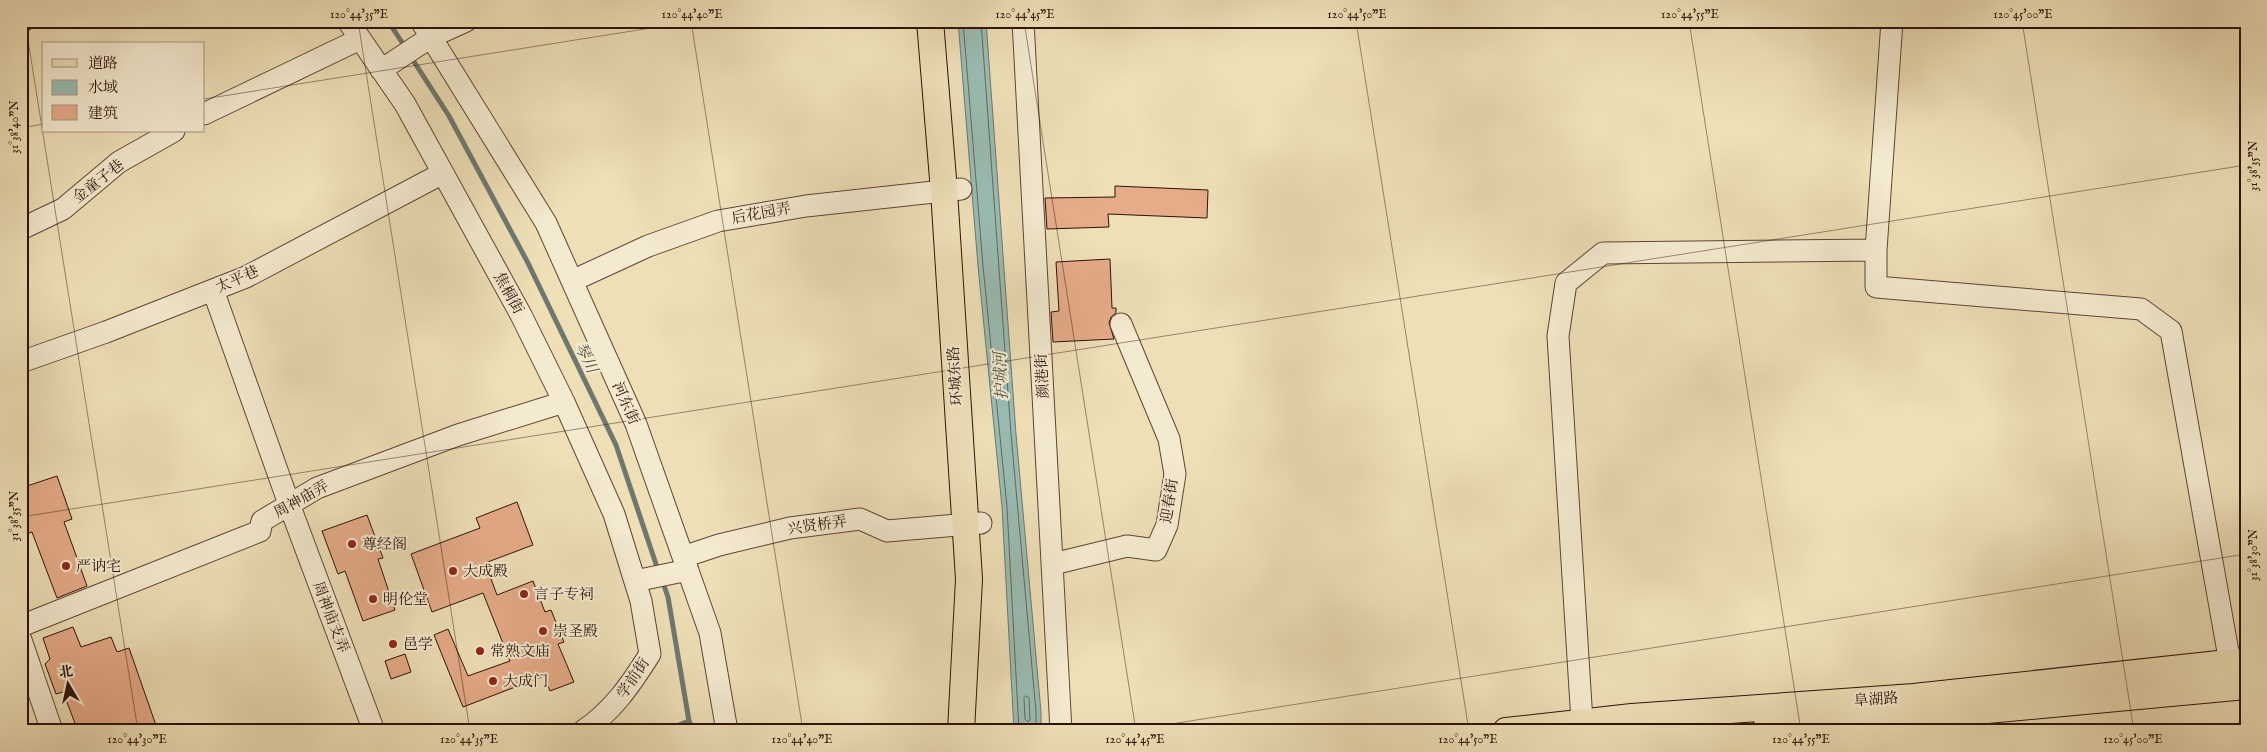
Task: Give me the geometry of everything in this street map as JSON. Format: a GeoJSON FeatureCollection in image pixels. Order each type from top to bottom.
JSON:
{"type":"FeatureCollection","features":[{"type":"Feature","properties":{"kind":"main road","name":"环城东路"},"geometry":{"type":"LineString","coordinates":[[930,21],[952,190]]}},
{"type":"Feature","properties":{"kind":"main road","name":"环城东路"},"geometry":{"type":"LineString","coordinates":[[946,21],[952,190],[973,524],[961,731]]}},
{"type":"Feature","properties":{"kind":"main road","name":"环城东路"},"geometry":{"type":"LineString","coordinates":[[973,524],[984,570],[976,731]]}},
{"type":"Feature","properties":{"kind":"main road","name":"阜湖路"},"geometry":{"type":"LineString","coordinates":[[1506,731],[1582,722],[1633,724],[1917,715],[2238,662]]}},
{"type":"Feature","properties":{"kind":"main road","name":"阜湖路"},"geometry":{"type":"LineString","coordinates":[[1764,731],[1917,715],[2246,686]]}},
{"type":"Feature","properties":{"kind":"street","name":"焦桐街"},"geometry":{"type":"LineString","coordinates":[[348,21],[360,39],[387,66],[405,104],[521,315],[564,402],[614,514],[635,581]]}},
{"type":"Feature","properties":{"kind":"street"},"geometry":{"type":"LineString","coordinates":[[387,66],[426,29],[466,21]]}},
{"type":"Feature","properties":{"kind":"street","name":"颜港街"},"geometry":{"type":"LineString","coordinates":[[1023,21],[1061,731]]}},
{"type":"Feature","properties":{"kind":"street"},"geometry":{"type":"LineString","coordinates":[[1892,21],[1876,250],[1876,287],[2142,309],[2171,331],[2238,662]]}},
{"type":"Feature","properties":{"kind":"street","name":"河东街"},"geometry":{"type":"LineString","coordinates":[[426,29],[546,223],[636,424],[710,633],[727,731]]}},
{"type":"Feature","properties":{"kind":"street"},"geometry":{"type":"LineString","coordinates":[[205,114],[360,39]]}},
{"type":"Feature","properties":{"kind":"street","name":"金童子巷"},"geometry":{"type":"LineString","coordinates":[[21,230],[63,208],[119,162],[172,132]]}},
{"type":"Feature","properties":{"kind":"street","name":"太平巷"},"geometry":{"type":"LineString","coordinates":[[21,362],[106,332],[246,276],[443,173]]}},
{"type":"Feature","properties":{"kind":"street","name":"后花园弄"},"geometry":{"type":"LineString","coordinates":[[572,281],[648,246],[718,220],[806,206],[952,190]]}},
{"type":"Feature","properties":{"kind":"street"},"geometry":{"type":"LineString","coordinates":[[1582,722],[1558,336],[1566,283],[1603,253],[1876,250]]}},
{"type":"Feature","properties":{"kind":"street","name":"周神庙支弄"},"geometry":{"type":"LineString","coordinates":[[213,290],[288,504],[374,731]]}},
{"type":"Feature","properties":{"kind":"street","name":"迎春街"},"geometry":{"type":"LineString","coordinates":[[1053,564],[1127,546],[1156,550],[1167,525],[1175,474],[1169,439],[1122,324]]}},
{"type":"Feature","properties":{"kind":"street","name":"周神庙弄"},"geometry":{"type":"LineString","coordinates":[[21,626],[260,530],[262,521],[317,488],[458,434],[564,402]]}},
{"type":"Feature","properties":{"kind":"street","name":"兴贤桥弄"},"geometry":{"type":"LineString","coordinates":[[635,581],[685,563],[719,545],[790,528],[860,519],[887,531],[973,524]]}},
{"type":"Feature","properties":{"kind":"street","name":"学前街"},"geometry":{"type":"LineString","coordinates":[[591,725],[631,684],[650,654],[641,601],[635,581]]}},
{"type":"Feature","properties":{"kind":"street"},"geometry":{"type":"LineString","coordinates":[[21,640],[52,731]]}},
{"type":"Feature","properties":{"kind":"water","name":"护城河"},"geometry":{"type":"Polygon","coordinates":[[[958,21],[986,21],[1016,434],[1041,712],[1041,731],[1014,731],[1002,507],[978,266],[958,21]]]}},
{"type":"Feature","properties":{"kind":"building"},"geometry":{"type":"Polygon","coordinates":[[[1115,186],[1208,190],[1207,218],[1108,214],[1109,227],[1047,229],[1045,198],[1115,197],[1115,186]]]}},
{"type":"Feature","properties":{"kind":"building"},"geometry":{"type":"Polygon","coordinates":[[[1110,259],[1112,308],[1116,308],[1116,313],[1111,317],[1109,323],[1114,339],[1053,342],[1051,312],[1059,311],[1056,262],[1110,259]]]}},
{"type":"Feature","properties":{"kind":"building"},"geometry":{"type":"Polygon","coordinates":[[[57,476],[72,519],[64,522],[87,586],[57,598],[32,532],[21,536],[21,488],[57,476]]]}},
{"type":"Feature","properties":{"kind":"building"},"geometry":{"type":"Polygon","coordinates":[[[517,502],[533,545],[485,563],[497,595],[533,581],[545,612],[551,610],[564,642],[558,644],[574,682],[550,691],[544,676],[463,707],[434,635],[448,629],[468,676],[510,661],[483,593],[432,612],[411,554],[480,528],[476,518],[517,502]]]}},
{"type":"Feature","properties":{"kind":"building"},"geometry":{"type":"Polygon","coordinates":[[[367,515],[383,558],[378,559],[395,610],[363,621],[345,571],[338,574],[322,531],[367,515]]]}},
{"type":"Feature","properties":{"kind":"building"},"geometry":{"type":"Polygon","coordinates":[[[73,627],[81,647],[111,637],[117,652],[129,648],[158,731],[78,731],[63,692],[56,694],[45,664],[50,659],[43,638],[73,627]]]}},
{"type":"Feature","properties":{"kind":"building"},"geometry":{"type":"Polygon","coordinates":[[[405,654],[411,672],[391,679],[385,661],[405,654]]]}},
{"type":"Feature","properties":{"kind":"waterway","name":"琴川"},"geometry":{"type":"LineString","coordinates":[[388,21],[405,47]]}},
{"type":"Feature","properties":{"kind":"waterway","name":"琴川"},"geometry":{"type":"LineString","coordinates":[[411,57],[449,116],[528,263],[616,445],[658,570]]}},
{"type":"Feature","properties":{"kind":"waterway","name":"琴川"},"geometry":{"type":"LineString","coordinates":[[662,580],[668,597],[689,721],[694,731]]}},
{"type":"Feature","properties":{"kind":"waterway"},"geometry":{"type":"LineString","coordinates":[[664,731],[689,721]]}},
{"type":"Feature","properties":{"kind":"place","name":"尊经阁"},"geometry":{"type":"Point","coordinates":[352,544]}},
{"type":"Feature","properties":{"kind":"place","name":"严讷宅"},"geometry":{"type":"Point","coordinates":[66,566]}},
{"type":"Feature","properties":{"kind":"place","name":"大成殿"},"geometry":{"type":"Point","coordinates":[453,571]}},
{"type":"Feature","properties":{"kind":"place","name":"言子专祠"},"geometry":{"type":"Point","coordinates":[524,594]}},
{"type":"Feature","properties":{"kind":"place","name":"明伦堂"},"geometry":{"type":"Point","coordinates":[373,599]}},
{"type":"Feature","properties":{"kind":"place","name":"崇圣殿"},"geometry":{"type":"Point","coordinates":[543,631]}},
{"type":"Feature","properties":{"kind":"place","name":"邑学"},"geometry":{"type":"Point","coordinates":[393,644]}},
{"type":"Feature","properties":{"kind":"place","name":"常熟文庙"},"geometry":{"type":"Point","coordinates":[480,651]}},
{"type":"Feature","properties":{"kind":"place","name":"大成门"},"geometry":{"type":"Point","coordinates":[493,681]}}]}
